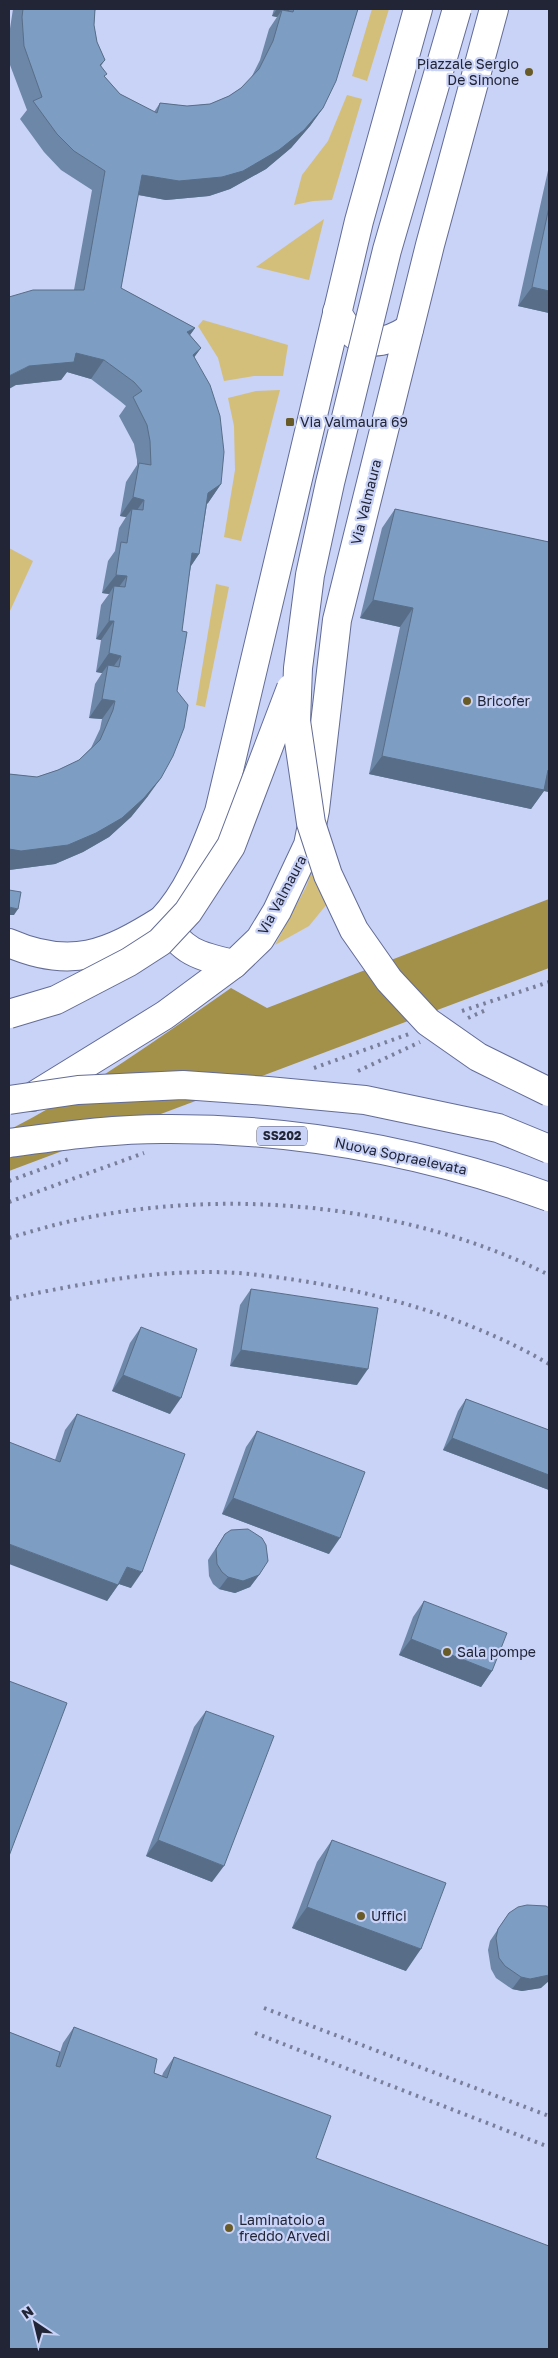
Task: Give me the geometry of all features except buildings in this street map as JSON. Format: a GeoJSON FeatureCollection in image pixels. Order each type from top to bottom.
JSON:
{"type":"FeatureCollection","features":[{"type":"Feature","properties":{"kind":"main road"},"geometry":{"type":"LineString","coordinates":[[9,943],[31,952],[59,958],[92,954],[127,942],[162,920],[176,905],[191,879],[219,812],[359,221],[418,9]]}},
{"type":"Feature","properties":{"kind":"main road"},"geometry":{"type":"LineString","coordinates":[[456,9],[387,250],[332,474],[310,575],[298,668],[296,721],[310,823],[328,875],[354,930],[389,980],[428,1022],[478,1057],[549,1092]]}},
{"type":"Feature","properties":{"kind":"main road","name":"Via Valmaura"},"geometry":{"type":"LineString","coordinates":[[9,1110],[165,1015],[234,964],[260,939],[293,882],[308,844],[315,810],[337,620],[409,329],[494,9]]}},
{"type":"Feature","properties":{"kind":"main road"},"geometry":{"type":"LineString","coordinates":[[337,312],[342,322],[356,337],[372,343],[398,336],[409,329]]}},
{"type":"Feature","properties":{"kind":"main road"},"geometry":{"type":"LineString","coordinates":[[9,1014],[56,1000],[129,962],[160,942],[188,912],[231,846],[298,668]]}},
{"type":"Feature","properties":{"kind":"main road"},"geometry":{"type":"LineString","coordinates":[[162,920],[174,939],[192,952],[234,964]]}},
{"type":"Feature","properties":{"kind":"main road"},"geometry":{"type":"LineString","coordinates":[[9,1100],[78,1090],[184,1085],[268,1091],[365,1100],[498,1128],[549,1149]]}},
{"type":"Feature","properties":{"kind":"main road","name":"Nuova Sopraelevata"},"geometry":{"type":"LineString","coordinates":[[9,1143],[87,1133],[171,1128],[260,1134],[356,1144],[488,1175],[549,1197]]}},
{"type":"Feature","properties":{"kind":"shaded area"},"geometry":{"type":"Polygon","coordinates":[[[372,9],[389,9],[367,81],[352,76],[372,9]]]}},
{"type":"Feature","properties":{"kind":"shaded area"},"geometry":{"type":"Polygon","coordinates":[[[347,95],[362,99],[332,200],[294,205],[302,175],[328,141],[347,95]]]}},
{"type":"Feature","properties":{"kind":"shaded area"},"geometry":{"type":"Polygon","coordinates":[[[324,219],[309,280],[256,267],[324,219]]]}},
{"type":"Feature","properties":{"kind":"shaded area"},"geometry":{"type":"Polygon","coordinates":[[[203,320],[288,345],[283,376],[254,376],[224,381],[218,358],[198,326],[203,320]]]}},
{"type":"Feature","properties":{"kind":"shaded area"},"geometry":{"type":"Polygon","coordinates":[[[280,390],[241,541],[224,537],[235,470],[234,426],[228,398],[256,391],[280,390]]]}},
{"type":"Feature","properties":{"kind":"shaded area"},"geometry":{"type":"Polygon","coordinates":[[[9,548],[33,561],[9,613],[9,548]]]}},
{"type":"Feature","properties":{"kind":"shaded area"},"geometry":{"type":"Polygon","coordinates":[[[216,584],[229,587],[205,707],[196,705],[216,584]]]}},
{"type":"Feature","properties":{"kind":"shaded area"},"geometry":{"type":"Polygon","coordinates":[[[322,844],[327,904],[309,926],[275,945],[306,887],[322,844]]]}},
{"type":"Feature","properties":{"kind":"shaded area"},"geometry":{"type":"Polygon","coordinates":[[[549,899],[549,968],[9,1171],[9,1130],[95,1081],[231,988],[267,1008],[549,899]]]}},
{"type":"Feature","properties":{"kind":"railway"},"geometry":{"type":"LineString","coordinates":[[462,1011],[549,982]]}},
{"type":"Feature","properties":{"kind":"railway"},"geometry":{"type":"LineString","coordinates":[[468,1018],[486,1010]]}},
{"type":"Feature","properties":{"kind":"railway"},"geometry":{"type":"LineString","coordinates":[[314,1068],[409,1034]]}},
{"type":"Feature","properties":{"kind":"railway"},"geometry":{"type":"LineString","coordinates":[[358,1071],[420,1042]]}},
{"type":"Feature","properties":{"kind":"railway"},"geometry":{"type":"LineString","coordinates":[[9,1202],[144,1153]]}},
{"type":"Feature","properties":{"kind":"railway"},"geometry":{"type":"LineString","coordinates":[[9,1181],[69,1159]]}},
{"type":"Feature","properties":{"kind":"railway"},"geometry":{"type":"LineString","coordinates":[[9,1238],[78,1219],[157,1207],[214,1204],[272,1205],[330,1210],[388,1220],[444,1234],[498,1252],[549,1275]]}},
{"type":"Feature","properties":{"kind":"railway"},"geometry":{"type":"LineString","coordinates":[[9,1299],[94,1282],[152,1275],[209,1272],[278,1277],[358,1292],[438,1314],[514,1345],[549,1364]]}},
{"type":"Feature","properties":{"kind":"railway"},"geometry":{"type":"LineString","coordinates":[[264,2008],[549,2116]]}},
{"type":"Feature","properties":{"kind":"railway"},"geometry":{"type":"LineString","coordinates":[[255,2033],[549,2147]]}},
{"type":"Feature","properties":{"kind":"place","name":"Piazzale Sergio De Simone"},"geometry":{"type":"Point","coordinates":[529,72]}},
{"type":"Feature","properties":{"kind":"place","name":"Via Valmaura 69"},"geometry":{"type":"Point","coordinates":[290,422]}},
{"type":"Feature","properties":{"kind":"place","name":"Bricofer"},"geometry":{"type":"Point","coordinates":[467,701]}},
{"type":"Feature","properties":{"kind":"place","name":"Sala pompe"},"geometry":{"type":"Point","coordinates":[447,1652]}},
{"type":"Feature","properties":{"kind":"place","name":"Uffici"},"geometry":{"type":"Point","coordinates":[361,1916]}},
{"type":"Feature","properties":{"kind":"place","name":"Laminatoio a freddo Arvedi"},"geometry":{"type":"Point","coordinates":[229,2228]}}]}
